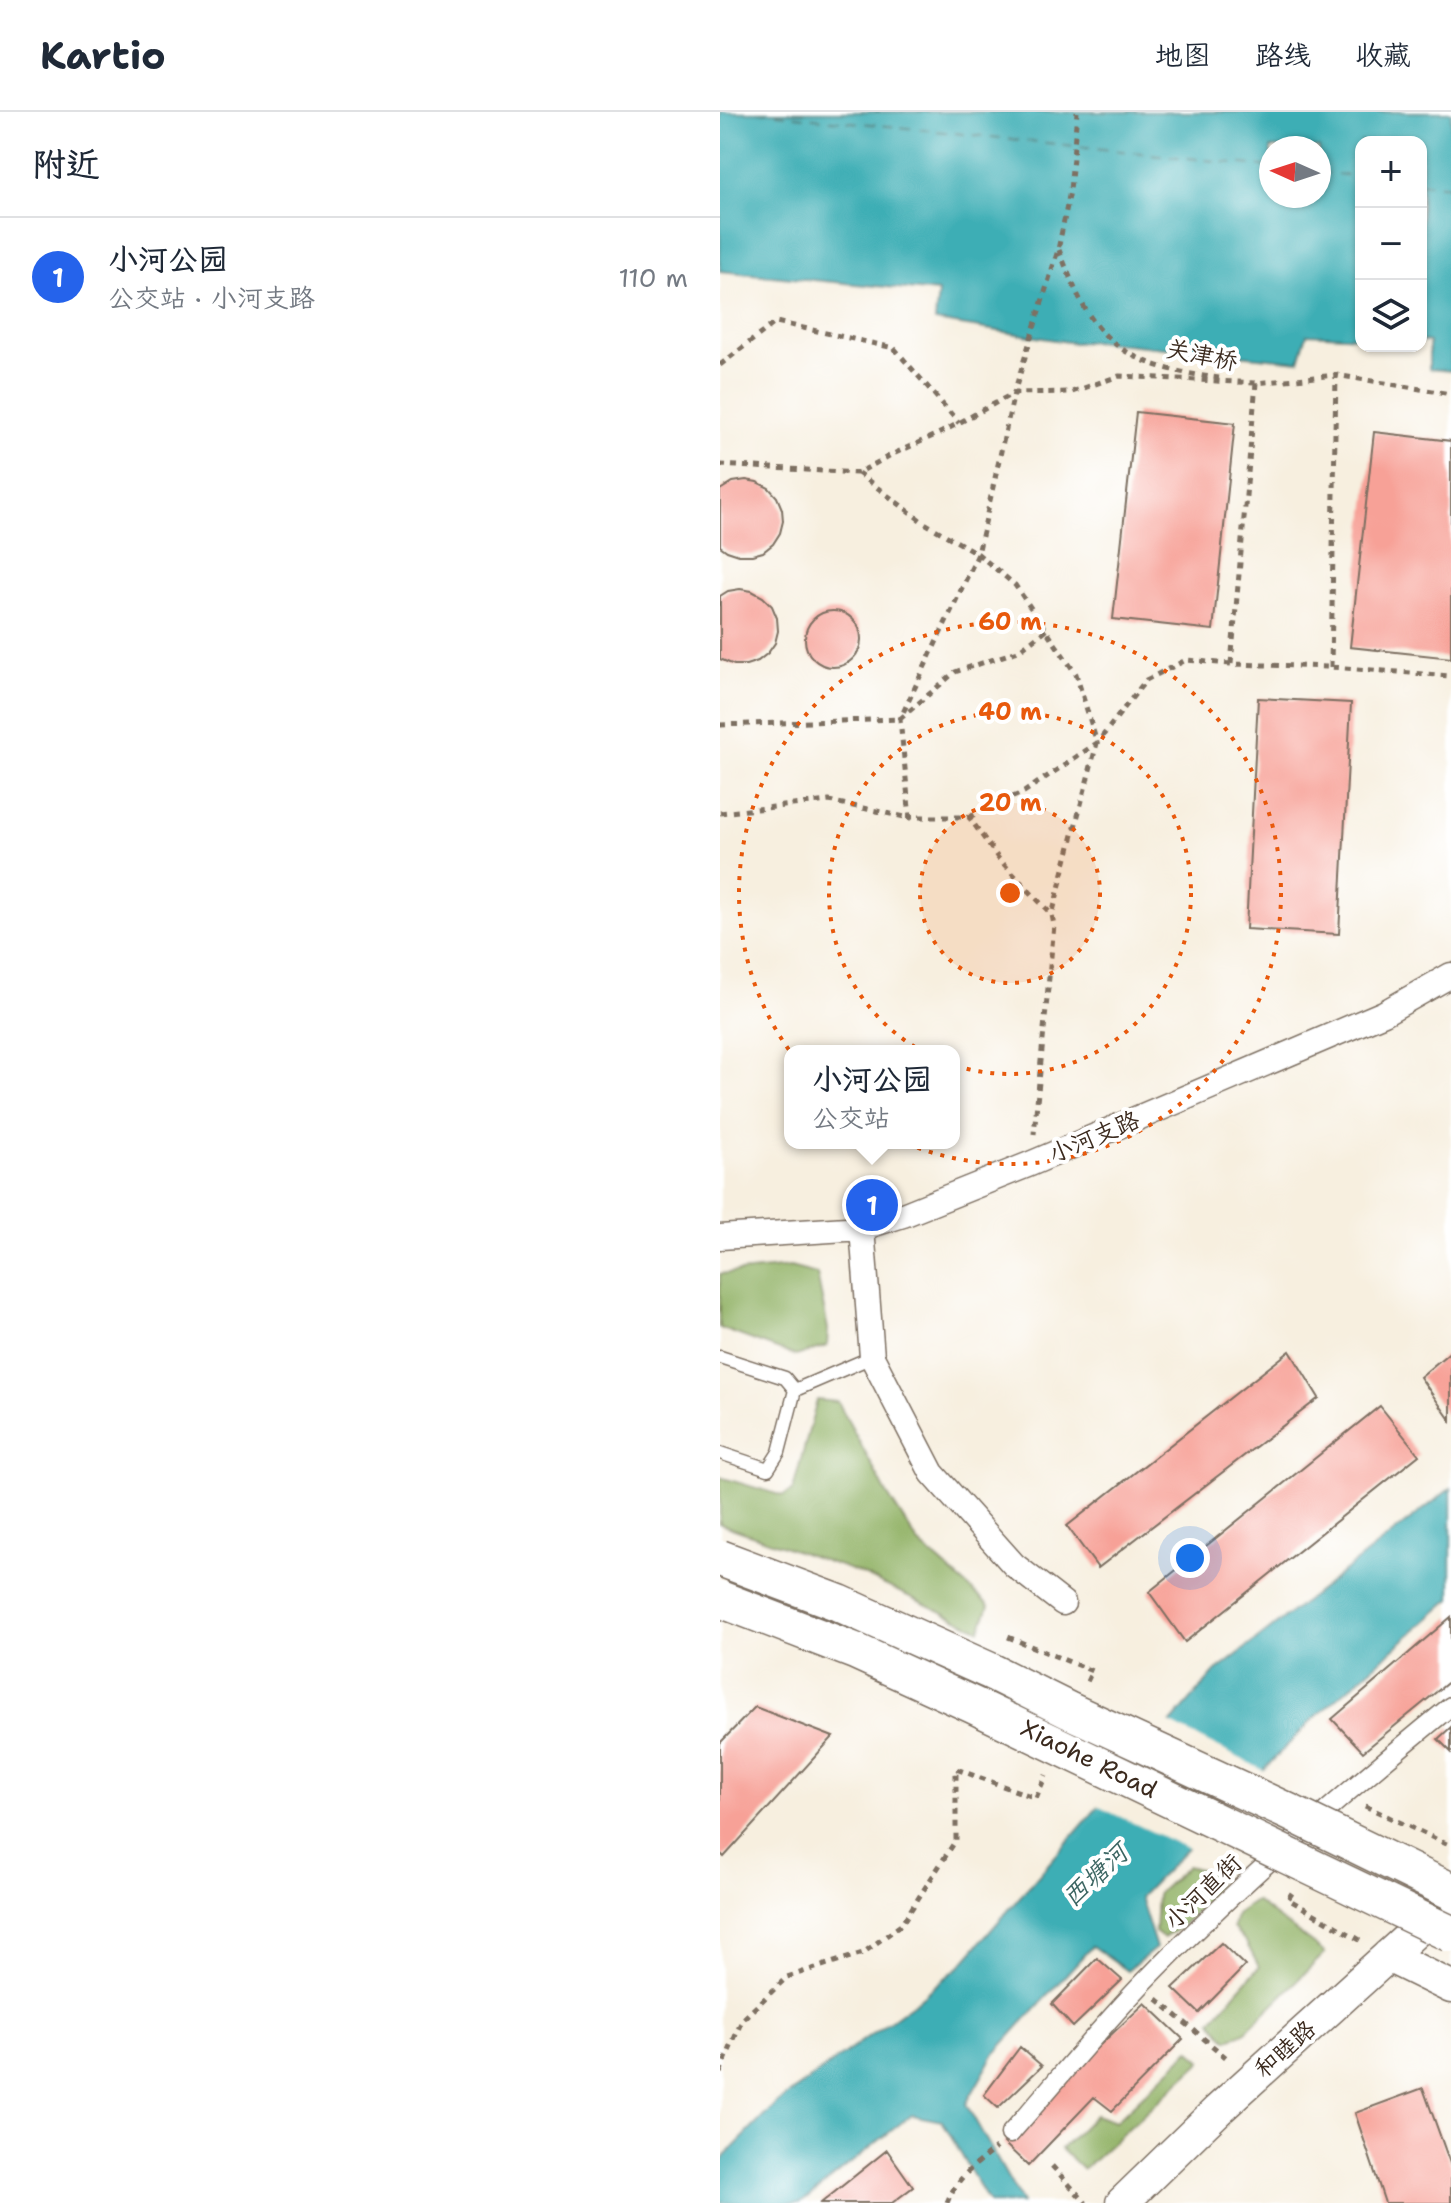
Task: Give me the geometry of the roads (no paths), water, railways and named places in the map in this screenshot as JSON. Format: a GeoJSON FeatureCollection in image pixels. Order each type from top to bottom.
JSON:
{"type":"FeatureCollection","features":[{"type":"Feature","properties":{"kind":"main road","name":"Xiaohe Road"},"geometry":{"type":"LineString","coordinates":[[720,1558],[839,1603],[988,1670],[1451,1891]]}},
{"type":"Feature","properties":{"kind":"main road","name":"Xiaohe Road"},"geometry":{"type":"LineString","coordinates":[[720,1599],[855,1651],[960,1699],[1451,1934]]}},
{"type":"Feature","properties":{"kind":"street","name":"小河支路"},"geometry":{"type":"LineString","coordinates":[[720,1237],[862,1228],[946,1199],[1384,1013],[1451,975]]}},
{"type":"Feature","properties":{"kind":"street"},"geometry":{"type":"LineString","coordinates":[[862,1228],[872,1357],[932,1473],[1014,1565],[1063,1603]]}},
{"type":"Feature","properties":{"kind":"street","name":"小河直街"},"geometry":{"type":"LineString","coordinates":[[1005,2140],[1141,1985],[1238,1890],[1353,1787],[1451,1706]]}},
{"type":"Feature","properties":{"kind":"street","name":"和睦路"},"geometry":{"type":"LineString","coordinates":[[1122,2203],[1251,2080],[1451,1899]]}},
{"type":"Feature","properties":{"kind":"street"},"geometry":{"type":"LineString","coordinates":[[1388,1956],[1451,1987]]}},
{"type":"Feature","properties":{"kind":"lane"},"geometry":{"type":"LineString","coordinates":[[720,1357],[785,1378],[795,1390]]}},
{"type":"Feature","properties":{"kind":"lane"},"geometry":{"type":"LineString","coordinates":[[795,1390],[872,1357]]}},
{"type":"Feature","properties":{"kind":"lane"},"geometry":{"type":"LineString","coordinates":[[720,1453],[768,1469],[779,1452],[795,1390]]}},
{"type":"Feature","properties":{"kind":"water"},"geometry":{"type":"Polygon","coordinates":[[[720,112],[1451,112],[1451,371],[1429,369],[1427,136],[1355,136],[1355,337],[1307,334],[1299,361],[1093,341],[1074,343],[935,321],[938,292],[720,271],[720,112]]]}},
{"type":"Feature","properties":{"kind":"water","name":"西塘河"},"geometry":{"type":"Polygon","coordinates":[[[1451,1488],[1451,1599],[1311,1721],[1140,1897],[1156,1948],[1127,1971],[1092,1946],[995,2053],[966,2104],[1022,2203],[989,2203],[942,2121],[911,2115],[801,2203],[720,2203],[720,2161],[776,2104],[960,1966],[1215,1672],[1451,1488]]]}},
{"type":"Feature","properties":{"kind":"place","name":"小河公园"},"geometry":{"type":"Point","coordinates":[872,1205]}}]}
